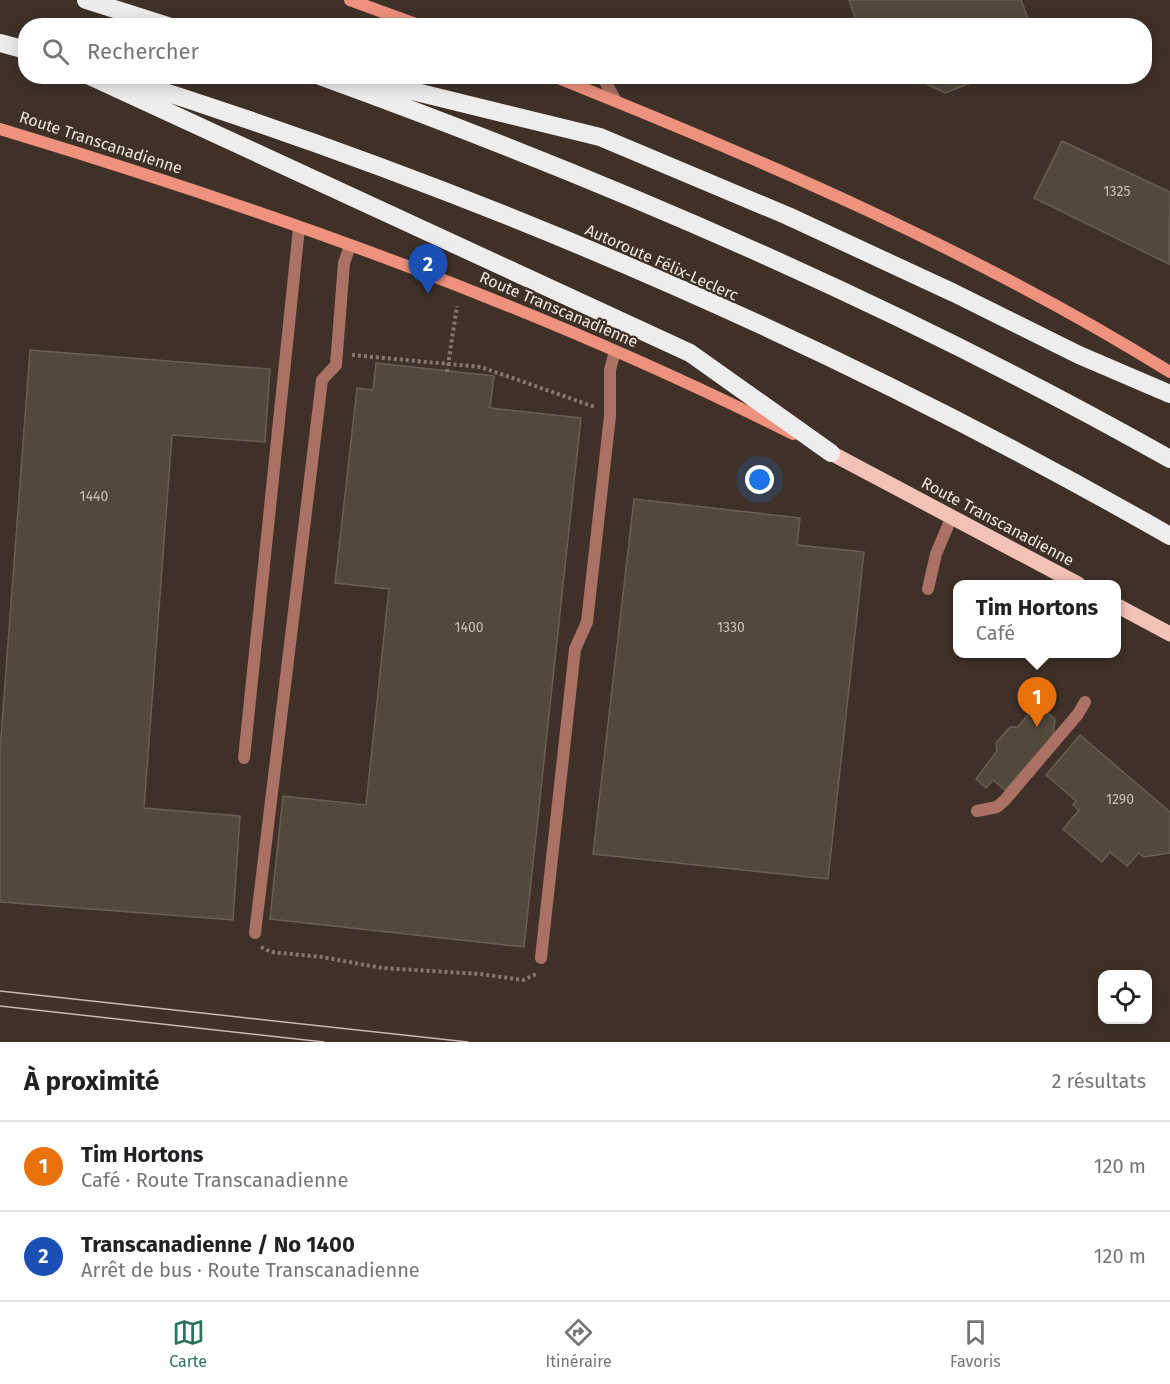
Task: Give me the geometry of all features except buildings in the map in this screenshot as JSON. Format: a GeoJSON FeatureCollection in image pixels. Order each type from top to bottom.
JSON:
{"type":"FeatureCollection","features":[{"type":"Feature","properties":{"kind":"highway"},"geometry":{"type":"LineString","coordinates":[[86,0],[143,18]]}},
{"type":"Feature","properties":{"kind":"highway"},"geometry":{"type":"LineString","coordinates":[[0,43],[18,48]]}},
{"type":"Feature","properties":{"kind":"highway"},"geometry":{"type":"LineString","coordinates":[[107,84],[690,353],[831,453]]}},
{"type":"Feature","properties":{"kind":"highway","name":"Autoroute Félix-Leclerc"},"geometry":{"type":"LineString","coordinates":[[138,84],[407,178],[627,266],[880,383],[1029,459],[1170,536]]}},
{"type":"Feature","properties":{"kind":"highway"},"geometry":{"type":"LineString","coordinates":[[341,84],[564,170],[778,262],[1022,380],[1170,459]]}},
{"type":"Feature","properties":{"kind":"highway"},"geometry":{"type":"LineString","coordinates":[[384,84],[600,137],[788,216],[954,293],[1079,355],[1170,394]]}},
{"type":"Feature","properties":{"kind":"main road"},"geometry":{"type":"LineString","coordinates":[[351,0],[399,18]]}},
{"type":"Feature","properties":{"kind":"main road"},"geometry":{"type":"LineString","coordinates":[[573,84],[835,196],[1097,326],[1170,372]]}},
{"type":"Feature","properties":{"kind":"main road","name":"Route Transcanadienne"},"geometry":{"type":"LineString","coordinates":[[0,129],[152,177],[350,246],[504,305],[615,351],[831,453],[1069,580]]}},
{"type":"Feature","properties":{"kind":"main road"},"geometry":{"type":"LineString","coordinates":[[1121,608],[1170,634]]}},
{"type":"Feature","properties":{"kind":"lane"},"geometry":{"type":"LineString","coordinates":[[606,84],[616,101]]}},
{"type":"Feature","properties":{"kind":"lane"},"geometry":{"type":"LineString","coordinates":[[244,758],[299,228]]}},
{"type":"Feature","properties":{"kind":"lane"},"geometry":{"type":"LineString","coordinates":[[255,933],[322,380],[336,365],[344,264],[350,246]]}},
{"type":"Feature","properties":{"kind":"lane"},"geometry":{"type":"LineString","coordinates":[[541,958],[574,649],[587,622],[610,416],[610,370],[615,351]]}},
{"type":"Feature","properties":{"kind":"lane"},"geometry":{"type":"LineString","coordinates":[[928,589],[936,554],[952,516]]}},
{"type":"Feature","properties":{"kind":"lane"},"geometry":{"type":"LineString","coordinates":[[977,811],[997,807],[1005,801],[1078,714],[1085,702]]}},
{"type":"Feature","properties":{"kind":"path"},"geometry":{"type":"LineString","coordinates":[[447,372],[457,306]]}},
{"type":"Feature","properties":{"kind":"path"},"geometry":{"type":"LineString","coordinates":[[336,354],[481,367],[598,409]]}},
{"type":"Feature","properties":{"kind":"path"},"geometry":{"type":"LineString","coordinates":[[255,933],[261,948],[271,952],[322,957],[382,968],[480,974],[523,980],[539,973],[541,958]]}},
{"type":"Feature","properties":{"kind":"tram line"},"geometry":{"type":"LineString","coordinates":[[0,991],[468,1042]]}},
{"type":"Feature","properties":{"kind":"tram line"},"geometry":{"type":"LineString","coordinates":[[0,1006],[324,1042]]}},
{"type":"Feature","properties":{"kind":"place","name":"Transcanadienne / No 1400"},"geometry":{"type":"Point","coordinates":[428,294]}},
{"type":"Feature","properties":{"kind":"place","name":"Tim Hortons"},"geometry":{"type":"Point","coordinates":[1037,727]}}]}
